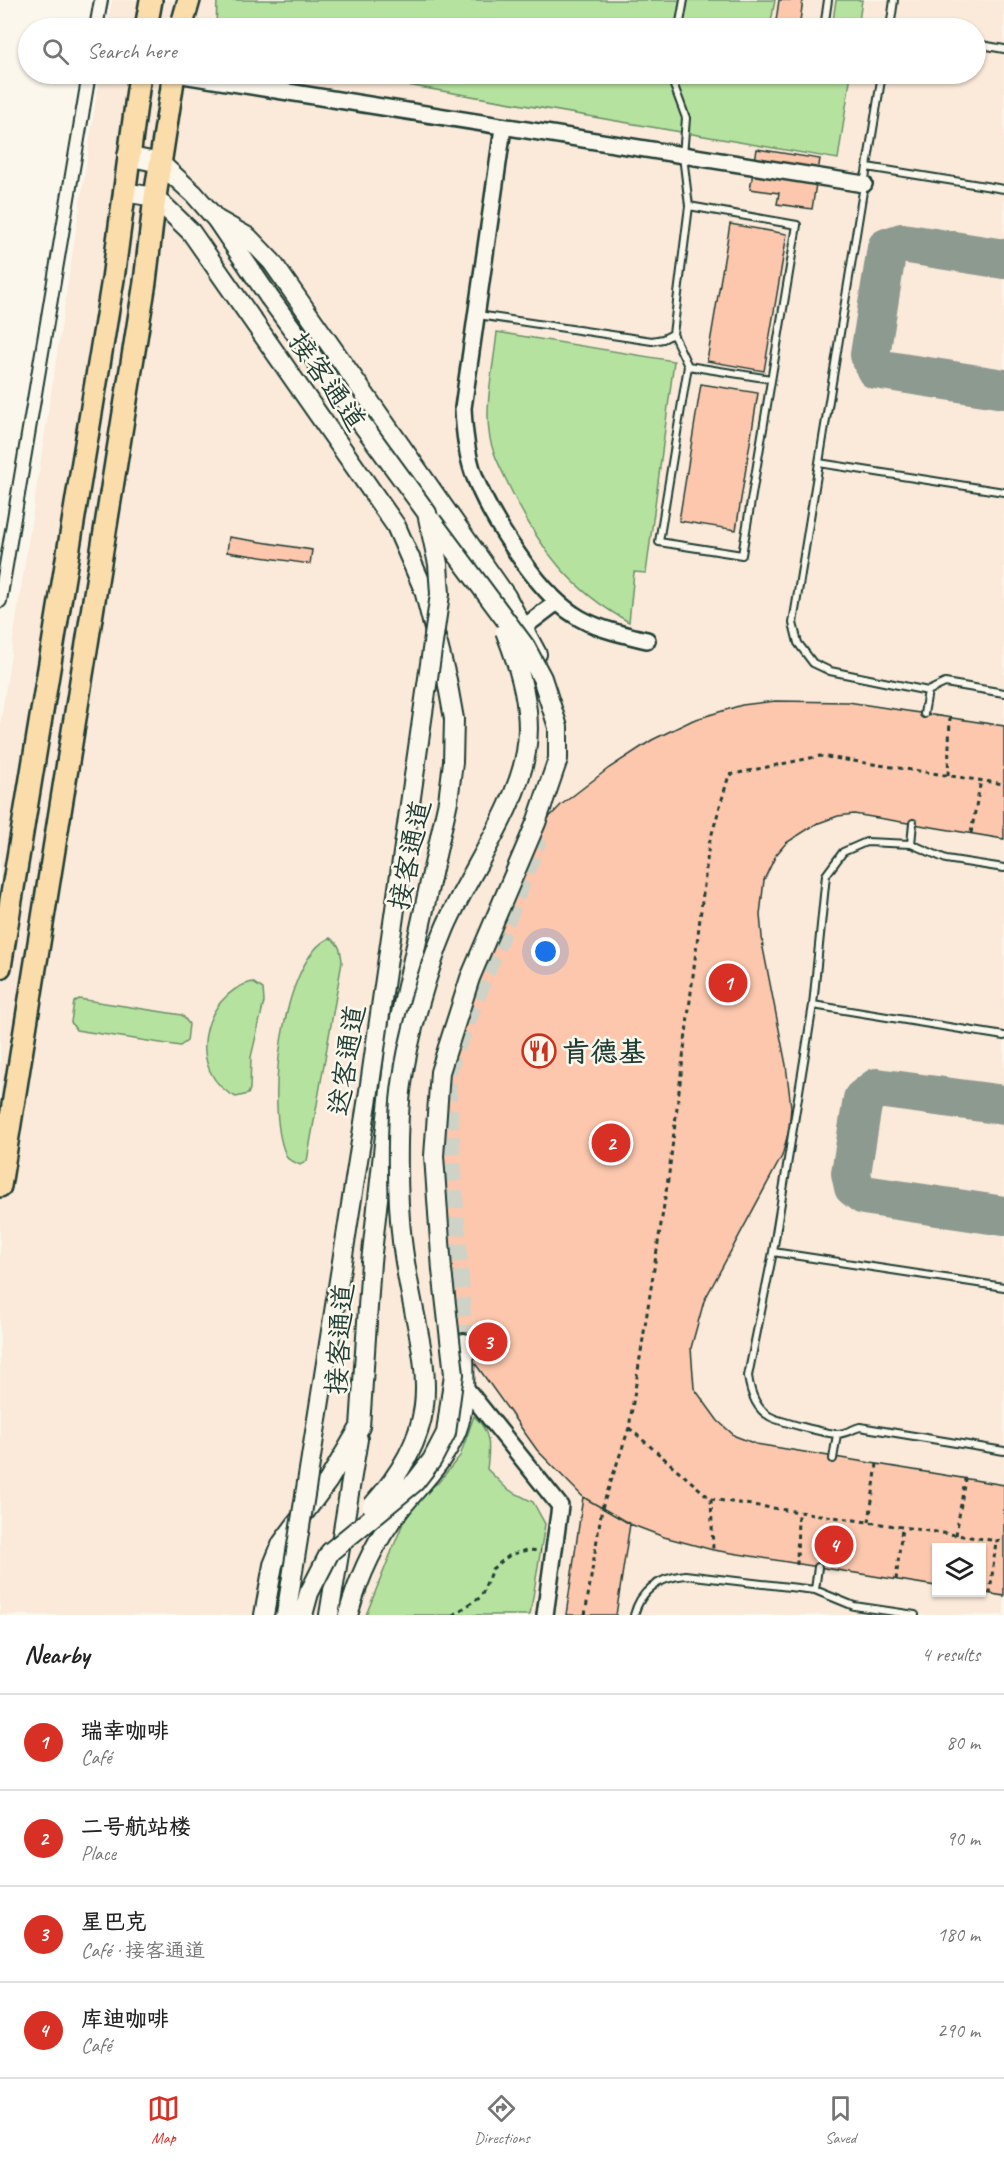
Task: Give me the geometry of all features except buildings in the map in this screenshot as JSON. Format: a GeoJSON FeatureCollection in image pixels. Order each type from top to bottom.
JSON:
{"type":"FeatureCollection","features":[{"type":"Feature","properties":{"kind":"highway"},"geometry":{"type":"LineString","coordinates":[[148,18],[151,0]]}},
{"type":"Feature","properties":{"kind":"highway"},"geometry":{"type":"LineString","coordinates":[[184,18],[189,0]]}},
{"type":"Feature","properties":{"kind":"highway"},"geometry":{"type":"LineString","coordinates":[[0,967],[113,279],[127,156],[138,84]]}},
{"type":"Feature","properties":{"kind":"highway"},"geometry":{"type":"LineString","coordinates":[[0,1186],[143,294],[155,197],[173,84]]}},
{"type":"Feature","properties":{"kind":"main road"},"geometry":{"type":"LineString","coordinates":[[127,156],[160,163],[216,219]]}},
{"type":"Feature","properties":{"kind":"main road"},"geometry":{"type":"LineString","coordinates":[[123,192],[155,197]]}},
{"type":"Feature","properties":{"kind":"main road","name":"接客通道"},"geometry":{"type":"LineString","coordinates":[[155,197],[191,232],[206,251],[396,526],[424,590],[451,699],[454,738],[448,801],[396,1036],[371,1262],[360,1427],[328,1481],[282,1543],[273,1565],[264,1615]]}},
{"type":"Feature","properties":{"kind":"main road","name":"接客通道"},"geometry":{"type":"LineString","coordinates":[[216,219],[248,237],[272,262],[506,596],[524,627],[558,698],[564,724],[564,765],[545,821]]}},
{"type":"Feature","properties":{"kind":"main road","name":"送客通道"},"geometry":{"type":"LineString","coordinates":[[216,219],[269,297],[525,646],[542,678],[556,720],[559,750],[551,784],[536,823],[470,978],[440,1072],[434,1156],[442,1270],[454,1374],[453,1399],[446,1433],[425,1469],[414,1482],[330,1552]]}},
{"type":"Feature","properties":{"kind":"main road","name":"送客通道"},"geometry":{"type":"LineString","coordinates":[[286,1615],[369,1091],[440,608],[438,564],[427,513]]}},
{"type":"Feature","properties":{"kind":"main road","name":"送客通道"},"geometry":{"type":"LineString","coordinates":[[303,1615],[309,1593],[330,1552],[386,1490],[409,1455],[425,1409],[425,1365],[402,1241],[399,1157],[402,1084],[424,989],[444,930],[469,876],[504,814],[526,752],[526,706],[520,672],[495,607]]}},
{"type":"Feature","properties":{"kind":"main road"},"geometry":{"type":"LineString","coordinates":[[348,1615],[372,1551],[384,1531],[449,1447],[461,1416],[464,1343]]}},
{"type":"Feature","properties":{"kind":"main road"},"geometry":{"type":"LineString","coordinates":[[329,1615],[360,1427]]}},
{"type":"Feature","properties":{"kind":"street"},"geometry":{"type":"LineString","coordinates":[[98,18],[101,0]]}},
{"type":"Feature","properties":{"kind":"street"},"geometry":{"type":"LineString","coordinates":[[0,601],[87,84]]}},
{"type":"Feature","properties":{"kind":"street"},"geometry":{"type":"LineString","coordinates":[[236,84],[864,184]]}},
{"type":"Feature","properties":{"kind":"street"},"geometry":{"type":"LineString","coordinates":[[503,128],[474,315],[463,408],[467,453],[478,484],[494,514],[530,570],[557,602],[590,623],[647,640]]}},
{"type":"Feature","properties":{"kind":"street"},"geometry":{"type":"LineString","coordinates":[[524,627],[557,602]]}},
{"type":"Feature","properties":{"kind":"street"},"geometry":{"type":"LineString","coordinates":[[464,1386],[559,1503],[561,1511],[545,1615]]}},
{"type":"Feature","properties":{"kind":"lane"},"geometry":{"type":"LineString","coordinates":[[681,18],[684,0]]}},
{"type":"Feature","properties":{"kind":"lane"},"geometry":{"type":"LineString","coordinates":[[825,18],[828,0]]}},
{"type":"Feature","properties":{"kind":"lane"},"geometry":{"type":"LineString","coordinates":[[891,18],[894,0]]}},
{"type":"Feature","properties":{"kind":"lane"},"geometry":{"type":"LineString","coordinates":[[986,46],[1004,49]]}},
{"type":"Feature","properties":{"kind":"lane"},"geometry":{"type":"LineString","coordinates":[[674,84],[686,118],[683,156],[689,206],[673,334],[688,366],[659,542],[742,555],[797,225],[689,206]]}},
{"type":"Feature","properties":{"kind":"lane"},"geometry":{"type":"LineString","coordinates":[[880,84],[793,623],[798,642],[813,663],[830,671],[928,691],[945,683],[1004,693]]}},
{"type":"Feature","properties":{"kind":"lane"},"geometry":{"type":"LineString","coordinates":[[867,167],[1004,189]]}},
{"type":"Feature","properties":{"kind":"lane"},"geometry":{"type":"LineString","coordinates":[[474,315],[652,341],[673,334]]}},
{"type":"Feature","properties":{"kind":"lane"},"geometry":{"type":"LineString","coordinates":[[688,366],[771,379]]}},
{"type":"Feature","properties":{"kind":"lane"},"geometry":{"type":"LineString","coordinates":[[819,463],[1004,492]]}},
{"type":"Feature","properties":{"kind":"lane"},"geometry":{"type":"LineString","coordinates":[[924,714],[928,691]]}},
{"type":"Feature","properties":{"kind":"lane"},"geometry":{"type":"LineString","coordinates":[[911,844],[913,823]]}},
{"type":"Feature","properties":{"kind":"lane"},"geometry":{"type":"LineString","coordinates":[[1004,868],[946,859],[911,844],[867,842],[843,852],[826,874],[813,1005],[774,1252],[748,1376],[751,1392],[768,1416],[837,1434],[860,1427],[1004,1451]]}},
{"type":"Feature","properties":{"kind":"lane"},"geometry":{"type":"LineString","coordinates":[[813,1005],[1004,1036]]}},
{"type":"Feature","properties":{"kind":"lane"},"geometry":{"type":"LineString","coordinates":[[774,1252],[1004,1287]]}},
{"type":"Feature","properties":{"kind":"lane"},"geometry":{"type":"LineString","coordinates":[[833,1459],[837,1434]]}},
{"type":"Feature","properties":{"kind":"lane"},"geometry":{"type":"LineString","coordinates":[[816,1590],[818,1567]]}},
{"type":"Feature","properties":{"kind":"lane"},"geometry":{"type":"LineString","coordinates":[[634,1615],[642,1594],[667,1577],[685,1575],[816,1590],[854,1606],[915,1615]]}},
{"type":"Feature","properties":{"kind":"path"},"geometry":{"type":"LineString","coordinates":[[948,775],[950,717]]}},
{"type":"Feature","properties":{"kind":"path"},"geometry":{"type":"LineString","coordinates":[[585,1615],[602,1508],[629,1428],[669,1173],[709,844],[729,775],[819,756],[1004,784]]}},
{"type":"Feature","properties":{"kind":"path"},"geometry":{"type":"LineString","coordinates":[[971,833],[981,780]]}},
{"type":"Feature","properties":{"kind":"path"},"geometry":{"type":"LineString","coordinates":[[629,1428],[711,1499],[1004,1542]]}},
{"type":"Feature","properties":{"kind":"path"},"geometry":{"type":"LineString","coordinates":[[869,1522],[878,1464]]}},
{"type":"Feature","properties":{"kind":"path"},"geometry":{"type":"LineString","coordinates":[[956,1535],[965,1479]]}},
{"type":"Feature","properties":{"kind":"path"},"geometry":{"type":"LineString","coordinates":[[711,1499],[713,1550]]}},
{"type":"Feature","properties":{"kind":"path"},"geometry":{"type":"LineString","coordinates":[[797,1564],[798,1512]]}},
{"type":"Feature","properties":{"kind":"path"},"geometry":{"type":"LineString","coordinates":[[896,1580],[902,1527]]}},
{"type":"Feature","properties":{"kind":"path"},"geometry":{"type":"LineString","coordinates":[[990,1594],[996,1540]]}},
{"type":"Feature","properties":{"kind":"path"},"geometry":{"type":"LineString","coordinates":[[453,1615],[481,1597],[492,1569],[510,1556],[527,1550],[554,1551]]}},
{"type":"Feature","properties":{"kind":"shaded area"},"geometry":{"type":"Polygon","coordinates":[[[112,0],[1004,0],[1004,1615],[0,1615],[0,726],[98,84],[986,84],[986,18],[109,18],[112,0]]]}},
{"type":"Feature","properties":{"kind":"green space"},"geometry":{"type":"Polygon","coordinates":[[[217,0],[775,0],[772,18],[216,18],[217,0]]]}},
{"type":"Feature","properties":{"kind":"green space"},"geometry":{"type":"Polygon","coordinates":[[[836,0],[862,0],[859,18],[833,18],[836,0]]]}},
{"type":"Feature","properties":{"kind":"green space"},"geometry":{"type":"Polygon","coordinates":[[[401,84],[849,84],[838,159],[401,84]]]}},
{"type":"Feature","properties":{"kind":"green space"},"geometry":{"type":"Polygon","coordinates":[[[497,332],[674,361],[646,573],[634,572],[629,622],[590,596],[558,566],[521,510],[500,468],[492,447],[488,420],[497,332]]]}},
{"type":"Feature","properties":{"kind":"green space"},"geometry":{"type":"Polygon","coordinates":[[[330,938],[339,948],[342,962],[307,1161],[300,1165],[288,1159],[281,1138],[277,1110],[277,1076],[281,1040],[299,975],[313,952],[330,938]]]}},
{"type":"Feature","properties":{"kind":"green space"},"geometry":{"type":"Polygon","coordinates":[[[252,982],[263,989],[264,1002],[251,1057],[250,1089],[248,1094],[236,1097],[220,1086],[210,1071],[205,1053],[206,1035],[211,1018],[221,1002],[235,990],[252,982]]]}},
{"type":"Feature","properties":{"kind":"green space"},"geometry":{"type":"Polygon","coordinates":[[[79,999],[182,1015],[189,1024],[187,1041],[180,1046],[76,1030],[71,1022],[74,1002],[79,999]]]}},
{"type":"Feature","properties":{"kind":"green space"},"geometry":{"type":"Polygon","coordinates":[[[474,1416],[484,1428],[488,1440],[487,1469],[507,1489],[533,1502],[545,1524],[530,1615],[366,1615],[403,1523],[422,1493],[438,1483],[460,1456],[474,1416]]]}},
{"type":"Feature","properties":{"kind":"taxiway"},"geometry":{"type":"LineString","coordinates":[[1004,259],[902,243],[887,248],[870,355],[876,369],[1004,389]]}},
{"type":"Feature","properties":{"kind":"taxiway"},"geometry":{"type":"LineString","coordinates":[[1004,1105],[877,1088],[863,1099],[851,1173],[854,1187],[864,1195],[1004,1216]]}},
{"type":"Feature","properties":{"kind":"tunnel"},"geometry":{"type":"LineString","coordinates":[[464,1343],[447,1084],[449,1067],[539,838]]}},
{"type":"Feature","properties":{"kind":"place","name":"瑞幸咖啡"},"geometry":{"type":"Point","coordinates":[728,983]}},
{"type":"Feature","properties":{"kind":"place","name":"肯德基"},"geometry":{"type":"Point","coordinates":[539,1051]}},
{"type":"Feature","properties":{"kind":"place","name":"二号航站楼"},"geometry":{"type":"Point","coordinates":[611,1143]}},
{"type":"Feature","properties":{"kind":"place","name":"星巴克"},"geometry":{"type":"Point","coordinates":[488,1342]}},
{"type":"Feature","properties":{"kind":"place","name":"库迪咖啡"},"geometry":{"type":"Point","coordinates":[834,1545]}}]}
